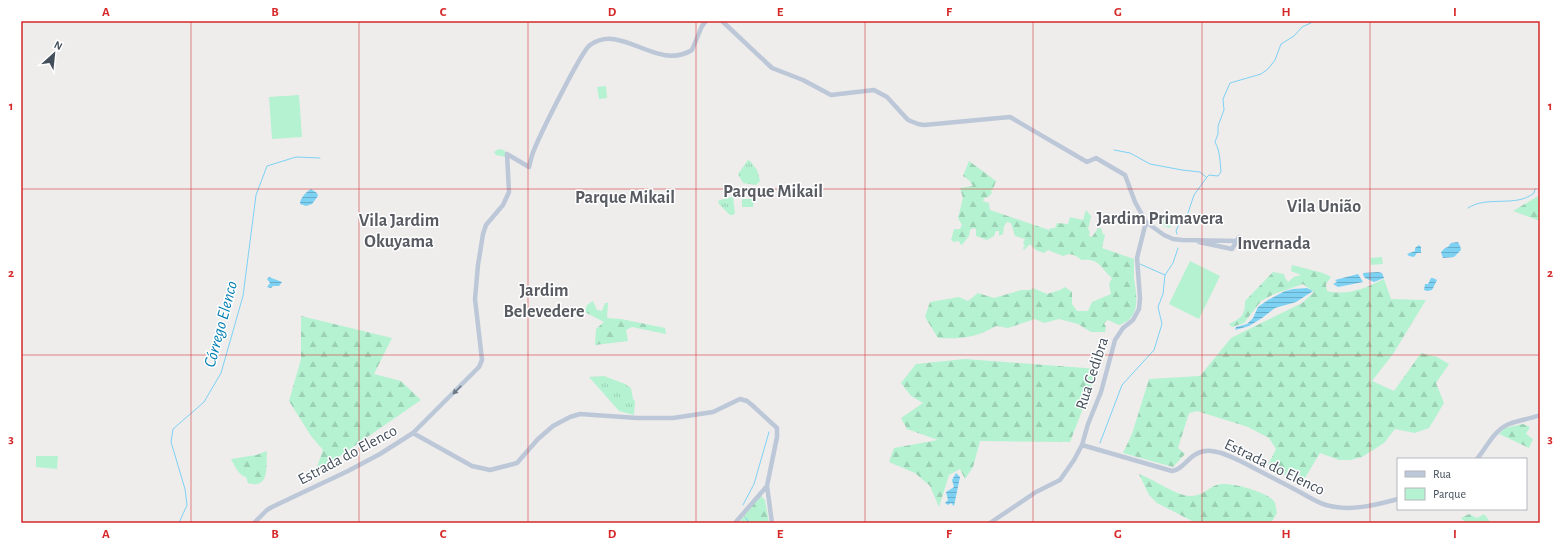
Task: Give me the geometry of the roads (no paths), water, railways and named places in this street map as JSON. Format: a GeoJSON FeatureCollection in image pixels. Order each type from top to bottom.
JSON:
{"type":"FeatureCollection","features":[{"type":"Feature","properties":{"kind":"street"},"geometry":{"type":"LineString","coordinates":[[413,433],[473,375],[482,360],[475,299],[478,265],[486,225],[506,200],[508,192],[507,154],[527,166],[575,68],[588,46],[602,39],[617,39],[649,52],[658,54],[671,55],[688,52],[692,50],[702,26],[706,21]]}},
{"type":"Feature","properties":{"kind":"street"},"geometry":{"type":"LineString","coordinates":[[722,21],[772,68],[809,82],[831,95],[874,90],[887,97],[903,116],[918,124],[1013,117],[1087,162],[1096,158],[1125,175],[1135,202],[1146,222],[1164,235],[1173,239],[1238,239],[1234,247],[1229,249],[1192,240]]}},
{"type":"Feature","properties":{"kind":"street"},"geometry":{"type":"LineString","coordinates":[[507,161],[520,162]]}},
{"type":"Feature","properties":{"kind":"street","name":"Rua Cedibra"},"geometry":{"type":"LineString","coordinates":[[1082,445],[1088,424],[1101,392],[1115,340],[1123,328],[1133,320],[1139,309],[1140,298],[1137,258],[1146,222]]}},
{"type":"Feature","properties":{"kind":"street","name":"Estrada do Elenco"},"geometry":{"type":"LineString","coordinates":[[254,523],[270,508],[348,471],[385,451],[413,433],[472,466],[490,470],[517,463],[534,443],[553,426],[580,414],[645,418],[673,418],[713,412],[736,400],[743,399],[752,405],[777,428],[777,437],[766,486],[772,523]]}},
{"type":"Feature","properties":{"kind":"street"},"geometry":{"type":"LineString","coordinates":[[1478,458],[1502,428],[1508,424],[1540,414]]}},
{"type":"Feature","properties":{"kind":"street"},"geometry":{"type":"LineString","coordinates":[[990,523],[1036,492],[1060,480],[1074,460],[1082,445]]}},
{"type":"Feature","properties":{"kind":"street","name":"Estrada do Elenco"},"geometry":{"type":"LineString","coordinates":[[1082,445],[1172,471],[1176,470],[1194,455],[1202,451],[1210,450],[1220,452],[1325,505],[1372,506],[1397,499]]}},
{"type":"Feature","properties":{"kind":"street"},"geometry":{"type":"LineString","coordinates":[[735,523],[766,486]]}},
{"type":"Feature","properties":{"kind":"water"},"geometry":{"type":"Polygon","coordinates":[[[311,189],[317,193],[318,196],[312,204],[306,206],[300,204],[304,195],[311,189]]]}},
{"type":"Feature","properties":{"kind":"water"},"geometry":{"type":"Polygon","coordinates":[[[1458,242],[1461,250],[1454,257],[1443,258],[1441,252],[1451,243],[1458,242]]]}},
{"type":"Feature","properties":{"kind":"water"},"geometry":{"type":"Polygon","coordinates":[[[1419,245],[1421,247],[1421,253],[1417,253],[1414,257],[1407,254],[1415,251],[1415,248],[1419,245]]]}},
{"type":"Feature","properties":{"kind":"water"},"geometry":{"type":"Polygon","coordinates":[[[1363,273],[1382,273],[1384,278],[1374,282],[1365,278],[1363,275],[1363,273]]]}},
{"type":"Feature","properties":{"kind":"water"},"geometry":{"type":"Polygon","coordinates":[[[1358,274],[1363,282],[1338,287],[1333,284],[1337,282],[1335,280],[1358,274]]]}},
{"type":"Feature","properties":{"kind":"water"},"geometry":{"type":"Polygon","coordinates":[[[269,277],[282,282],[279,286],[273,286],[271,288],[267,287],[270,283],[267,279],[269,277]]]}},
{"type":"Feature","properties":{"kind":"water"},"geometry":{"type":"Polygon","coordinates":[[[1431,278],[1437,280],[1432,290],[1424,290],[1425,284],[1428,284],[1431,278]]]}},
{"type":"Feature","properties":{"kind":"water"},"geometry":{"type":"Polygon","coordinates":[[[1307,288],[1313,291],[1296,302],[1275,308],[1249,326],[1235,330],[1236,327],[1247,324],[1253,318],[1258,307],[1268,300],[1285,291],[1307,288]]]}},
{"type":"Feature","properties":{"kind":"water"},"geometry":{"type":"Polygon","coordinates":[[[956,473],[960,477],[954,506],[951,503],[948,505],[945,503],[948,500],[946,492],[954,487],[952,480],[956,473]]]}},
{"type":"Feature","properties":{"kind":"waterway"},"geometry":{"type":"LineString","coordinates":[[1177,234],[1176,231],[1180,222],[1188,213],[1194,195],[1209,175],[1218,176],[1221,172],[1219,153],[1215,142],[1218,134],[1218,126],[1224,110],[1223,99],[1230,83],[1261,74],[1268,69],[1275,60],[1281,44],[1294,36],[1302,27],[1315,21]]}},
{"type":"Feature","properties":{"kind":"waterway"},"geometry":{"type":"LineString","coordinates":[[1114,150],[1130,153],[1150,164],[1200,172],[1206,177]]}},
{"type":"Feature","properties":{"kind":"waterway","name":"Córrego Elenco"},"geometry":{"type":"LineString","coordinates":[[179,523],[187,505],[185,489],[171,442],[173,429],[204,402],[221,373],[243,296],[256,195],[267,166],[296,157],[320,158]]}},
{"type":"Feature","properties":{"kind":"waterway"},"geometry":{"type":"LineString","coordinates":[[1468,208],[1484,202],[1519,200],[1534,193],[1535,189]]}},
{"type":"Feature","properties":{"kind":"waterway"},"geometry":{"type":"LineString","coordinates":[[1100,443],[1122,385],[1154,350],[1162,324],[1158,307],[1163,294],[1165,275],[1173,263],[1178,248]]}},
{"type":"Feature","properties":{"kind":"waterway"},"geometry":{"type":"LineString","coordinates":[[1140,264],[1165,275]]}},
{"type":"Feature","properties":{"kind":"waterway"},"geometry":{"type":"LineString","coordinates":[[743,505],[754,484],[769,432]]}},
{"type":"Feature","properties":{"kind":"waterway"},"geometry":{"type":"LineString","coordinates":[[746,518],[749,523]]}},
{"type":"Feature","properties":{"kind":"district","name":"Parque Mikail"},"geometry":{"type":"Point","coordinates":[773,191]}},
{"type":"Feature","properties":{"kind":"district","name":"Parque Mikail"},"geometry":{"type":"Point","coordinates":[625,197]}},
{"type":"Feature","properties":{"kind":"district","name":"Vila União"},"geometry":{"type":"Point","coordinates":[1324,206]}},
{"type":"Feature","properties":{"kind":"district","name":"Jardim Primavera"},"geometry":{"type":"Point","coordinates":[1160,218]}},
{"type":"Feature","properties":{"kind":"district","name":"Vila Jardim Okuyama"},"geometry":{"type":"Point","coordinates":[399,230]}},
{"type":"Feature","properties":{"kind":"district","name":"Invernada"},"geometry":{"type":"Point","coordinates":[1274,243]}},
{"type":"Feature","properties":{"kind":"district","name":"Jardim Belevedere"},"geometry":{"type":"Point","coordinates":[544,300]}}]}
